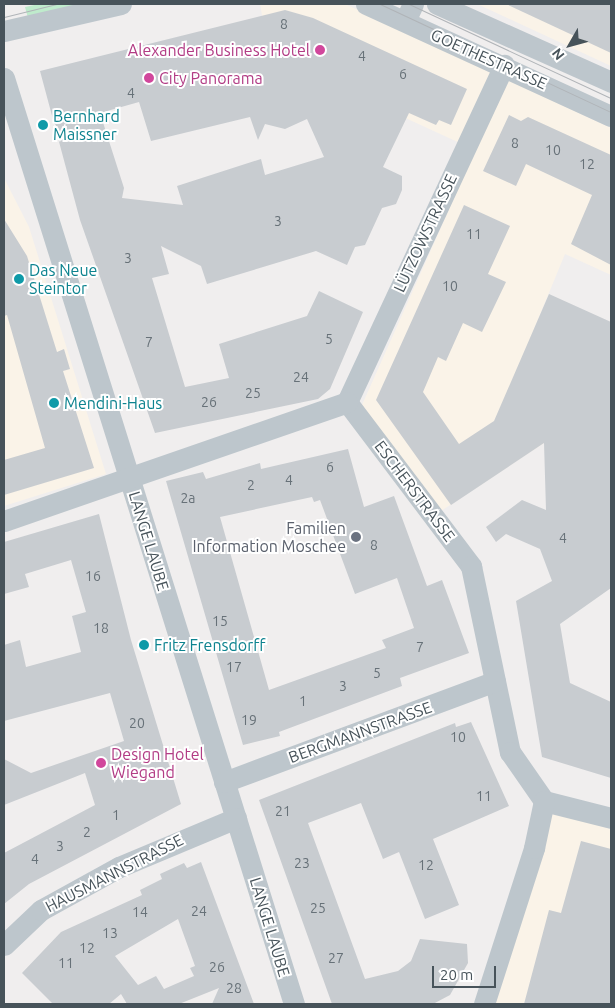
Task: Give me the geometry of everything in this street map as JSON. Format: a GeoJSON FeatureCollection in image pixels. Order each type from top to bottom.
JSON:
{"type":"FeatureCollection","features":[{"type":"Feature","properties":{"kind":"street"},"geometry":{"type":"LineString","coordinates":[[4,31],[121,4]]}},
{"type":"Feature","properties":{"kind":"street","name":"GOETHESTRASSE"},"geometry":{"type":"LineString","coordinates":[[366,4],[409,12],[504,66],[611,116]]}},
{"type":"Feature","properties":{"kind":"street","name":"GOETHESTRASSE"},"geometry":{"type":"LineString","coordinates":[[437,4],[611,82]]}},
{"type":"Feature","properties":{"kind":"street","name":"LÜTZOWSTRASSE"},"geometry":{"type":"LineString","coordinates":[[348,402],[437,205],[504,66]]}},
{"type":"Feature","properties":{"kind":"street","name":"LANGE LAUBE"},"geometry":{"type":"LineString","coordinates":[[4,78],[294,1004]]}},
{"type":"Feature","properties":{"kind":"street"},"geometry":{"type":"LineString","coordinates":[[4,521],[130,480],[348,402]]}},
{"type":"Feature","properties":{"kind":"street","name":"ESCHERSTRASSE"},"geometry":{"type":"LineString","coordinates":[[348,402],[471,566],[510,752],[544,801]]}},
{"type":"Feature","properties":{"kind":"street","name":"BERGMANNSTRASSE"},"geometry":{"type":"LineString","coordinates":[[224,782],[495,682]]}},
{"type":"Feature","properties":{"kind":"street"},"geometry":{"type":"LineString","coordinates":[[484,1004],[534,848],[544,801],[611,818]]}},
{"type":"Feature","properties":{"kind":"street","name":"HAUSMANNSTRASSE"},"geometry":{"type":"LineString","coordinates":[[4,945],[50,905],[119,867],[236,818]]}},
{"type":"Feature","properties":{"kind":"shaded area"},"geometry":{"type":"Polygon","coordinates":[[[260,4],[345,4],[495,73],[462,144],[290,65],[272,71],[260,4]]]}},
{"type":"Feature","properties":{"kind":"shaded area"},"geometry":{"type":"Polygon","coordinates":[[[477,4],[611,4],[611,66],[477,4]]]}},
{"type":"Feature","properties":{"kind":"shaded area"},"geometry":{"type":"Polygon","coordinates":[[[507,79],[611,128],[611,275],[565,254],[534,329],[544,443],[438,513],[362,405],[507,79]]]}},
{"type":"Feature","properties":{"kind":"shaded area"},"geometry":{"type":"Polygon","coordinates":[[[4,178],[29,227],[106,474],[4,506],[4,178]]]}},
{"type":"Feature","properties":{"kind":"shaded area"},"geometry":{"type":"Polygon","coordinates":[[[553,812],[611,829],[611,1004],[491,1004],[553,812]]]}},
{"type":"Feature","properties":{"kind":"green space"},"geometry":{"type":"Polygon","coordinates":[[[39,4],[84,4],[28,18],[25,7],[39,4]]]}},
{"type":"Feature","properties":{"kind":"building"},"geometry":{"type":"Polygon","coordinates":[[[506,4],[611,4],[611,53],[506,4]]]}},
{"type":"Feature","properties":{"kind":"building"},"geometry":{"type":"Polygon","coordinates":[[[285,10],[313,18],[467,89],[451,125],[439,120],[436,125],[409,113],[383,167],[402,176],[402,190],[396,204],[382,208],[365,245],[355,247],[347,265],[316,251],[207,284],[201,266],[161,246],[169,274],[152,278],[185,387],[229,378],[219,344],[307,316],[319,291],[363,312],[330,389],[318,399],[155,433],[80,220],[40,71],[285,10]],[[139,102],[100,113],[124,188],[122,198],[183,205],[177,186],[261,159],[265,175],[324,157],[307,119],[285,129],[265,124],[258,140],[250,117],[151,141],[139,102]]]}},
{"type":"Feature","properties":{"kind":"building"},"geometry":{"type":"Polygon","coordinates":[[[509,115],[521,121],[528,117],[611,155],[611,265],[571,244],[592,195],[526,164],[516,186],[483,171],[509,115]]]}},
{"type":"Feature","properties":{"kind":"building"},"geometry":{"type":"Polygon","coordinates":[[[464,205],[510,226],[488,274],[506,282],[482,332],[463,323],[446,361],[438,357],[423,392],[459,444],[494,421],[549,294],[611,322],[611,588],[560,624],[570,683],[611,702],[611,778],[542,757],[516,601],[552,581],[540,549],[506,534],[496,542],[486,527],[522,500],[546,510],[544,443],[451,505],[376,400],[464,205]]]}},
{"type":"Feature","properties":{"kind":"building","name":"Mendini-Haus"},"geometry":{"type":"Polygon","coordinates":[[[4,219],[27,256],[57,352],[64,349],[70,369],[63,371],[94,468],[4,495],[4,460],[45,448],[7,315],[4,316],[4,219]]]}},
{"type":"Feature","properties":{"kind":"building"},"geometry":{"type":"Polygon","coordinates":[[[348,449],[364,507],[394,496],[427,586],[442,580],[469,653],[400,678],[402,686],[279,732],[280,736],[243,745],[166,481],[203,472],[206,479],[260,463],[261,469],[348,449]],[[312,497],[220,517],[269,690],[386,648],[382,640],[414,628],[397,578],[355,594],[320,500],[314,502],[312,497]]]}},
{"type":"Feature","properties":{"kind":"building"},"geometry":{"type":"Polygon","coordinates":[[[99,514],[131,640],[181,804],[29,884],[4,904],[4,853],[95,805],[85,773],[4,805],[4,759],[31,773],[124,741],[110,693],[4,721],[4,645],[20,640],[26,667],[81,652],[72,616],[86,612],[71,560],[25,574],[29,587],[4,594],[4,542],[99,514]]]}},
{"type":"Feature","properties":{"kind":"building"},"geometry":{"type":"Polygon","coordinates":[[[471,722],[509,806],[433,839],[459,905],[425,919],[399,852],[383,859],[361,803],[308,823],[365,979],[398,971],[411,961],[420,939],[467,944],[468,963],[450,995],[433,1004],[332,1004],[259,800],[455,723],[456,727],[471,722]]]}},
{"type":"Feature","properties":{"kind":"building"},"geometry":{"type":"Polygon","coordinates":[[[581,841],[611,849],[611,1004],[524,1004],[549,910],[561,913],[581,841]]]}},
{"type":"Feature","properties":{"kind":"building"},"geometry":{"type":"Polygon","coordinates":[[[201,862],[254,1004],[212,1004],[219,988],[179,1004],[127,1004],[121,994],[109,1004],[53,1004],[22,973],[61,932],[142,895],[140,890],[162,879],[160,874],[184,863],[187,868],[201,862]],[[178,919],[115,956],[138,985],[156,976],[164,989],[194,976],[190,968],[195,966],[178,919]]]}},
{"type":"Feature","properties":{"kind":"tram line"},"geometry":{"type":"LineString","coordinates":[[4,17],[56,4]]}},
{"type":"Feature","properties":{"kind":"tram line"},"geometry":{"type":"LineString","coordinates":[[380,4],[611,112]]}},
{"type":"Feature","properties":{"kind":"tram line"},"geometry":{"type":"LineString","coordinates":[[409,4],[611,98]]}},
{"type":"Feature","properties":{"kind":"place","name":"Alexander Business Hotel"},"geometry":{"type":"Point","coordinates":[320,50]}},
{"type":"Feature","properties":{"kind":"place","name":"City Panorama"},"geometry":{"type":"Point","coordinates":[149,78]}},
{"type":"Feature","properties":{"kind":"place","name":"Bernhard Maissner"},"geometry":{"type":"Point","coordinates":[43,125]}},
{"type":"Feature","properties":{"kind":"place","name":"Das Neue Steintor"},"geometry":{"type":"Point","coordinates":[19,279]}},
{"type":"Feature","properties":{"kind":"place","name":"Mendini-Haus"},"geometry":{"type":"Point","coordinates":[54,403]}},
{"type":"Feature","properties":{"kind":"place","name":"Familien Information Moschee"},"geometry":{"type":"Point","coordinates":[356,537]}},
{"type":"Feature","properties":{"kind":"place","name":"Fritz Frensdorff"},"geometry":{"type":"Point","coordinates":[144,645]}},
{"type":"Feature","properties":{"kind":"place","name":"Design Hotel Wiegand"},"geometry":{"type":"Point","coordinates":[101,763]}}]}
